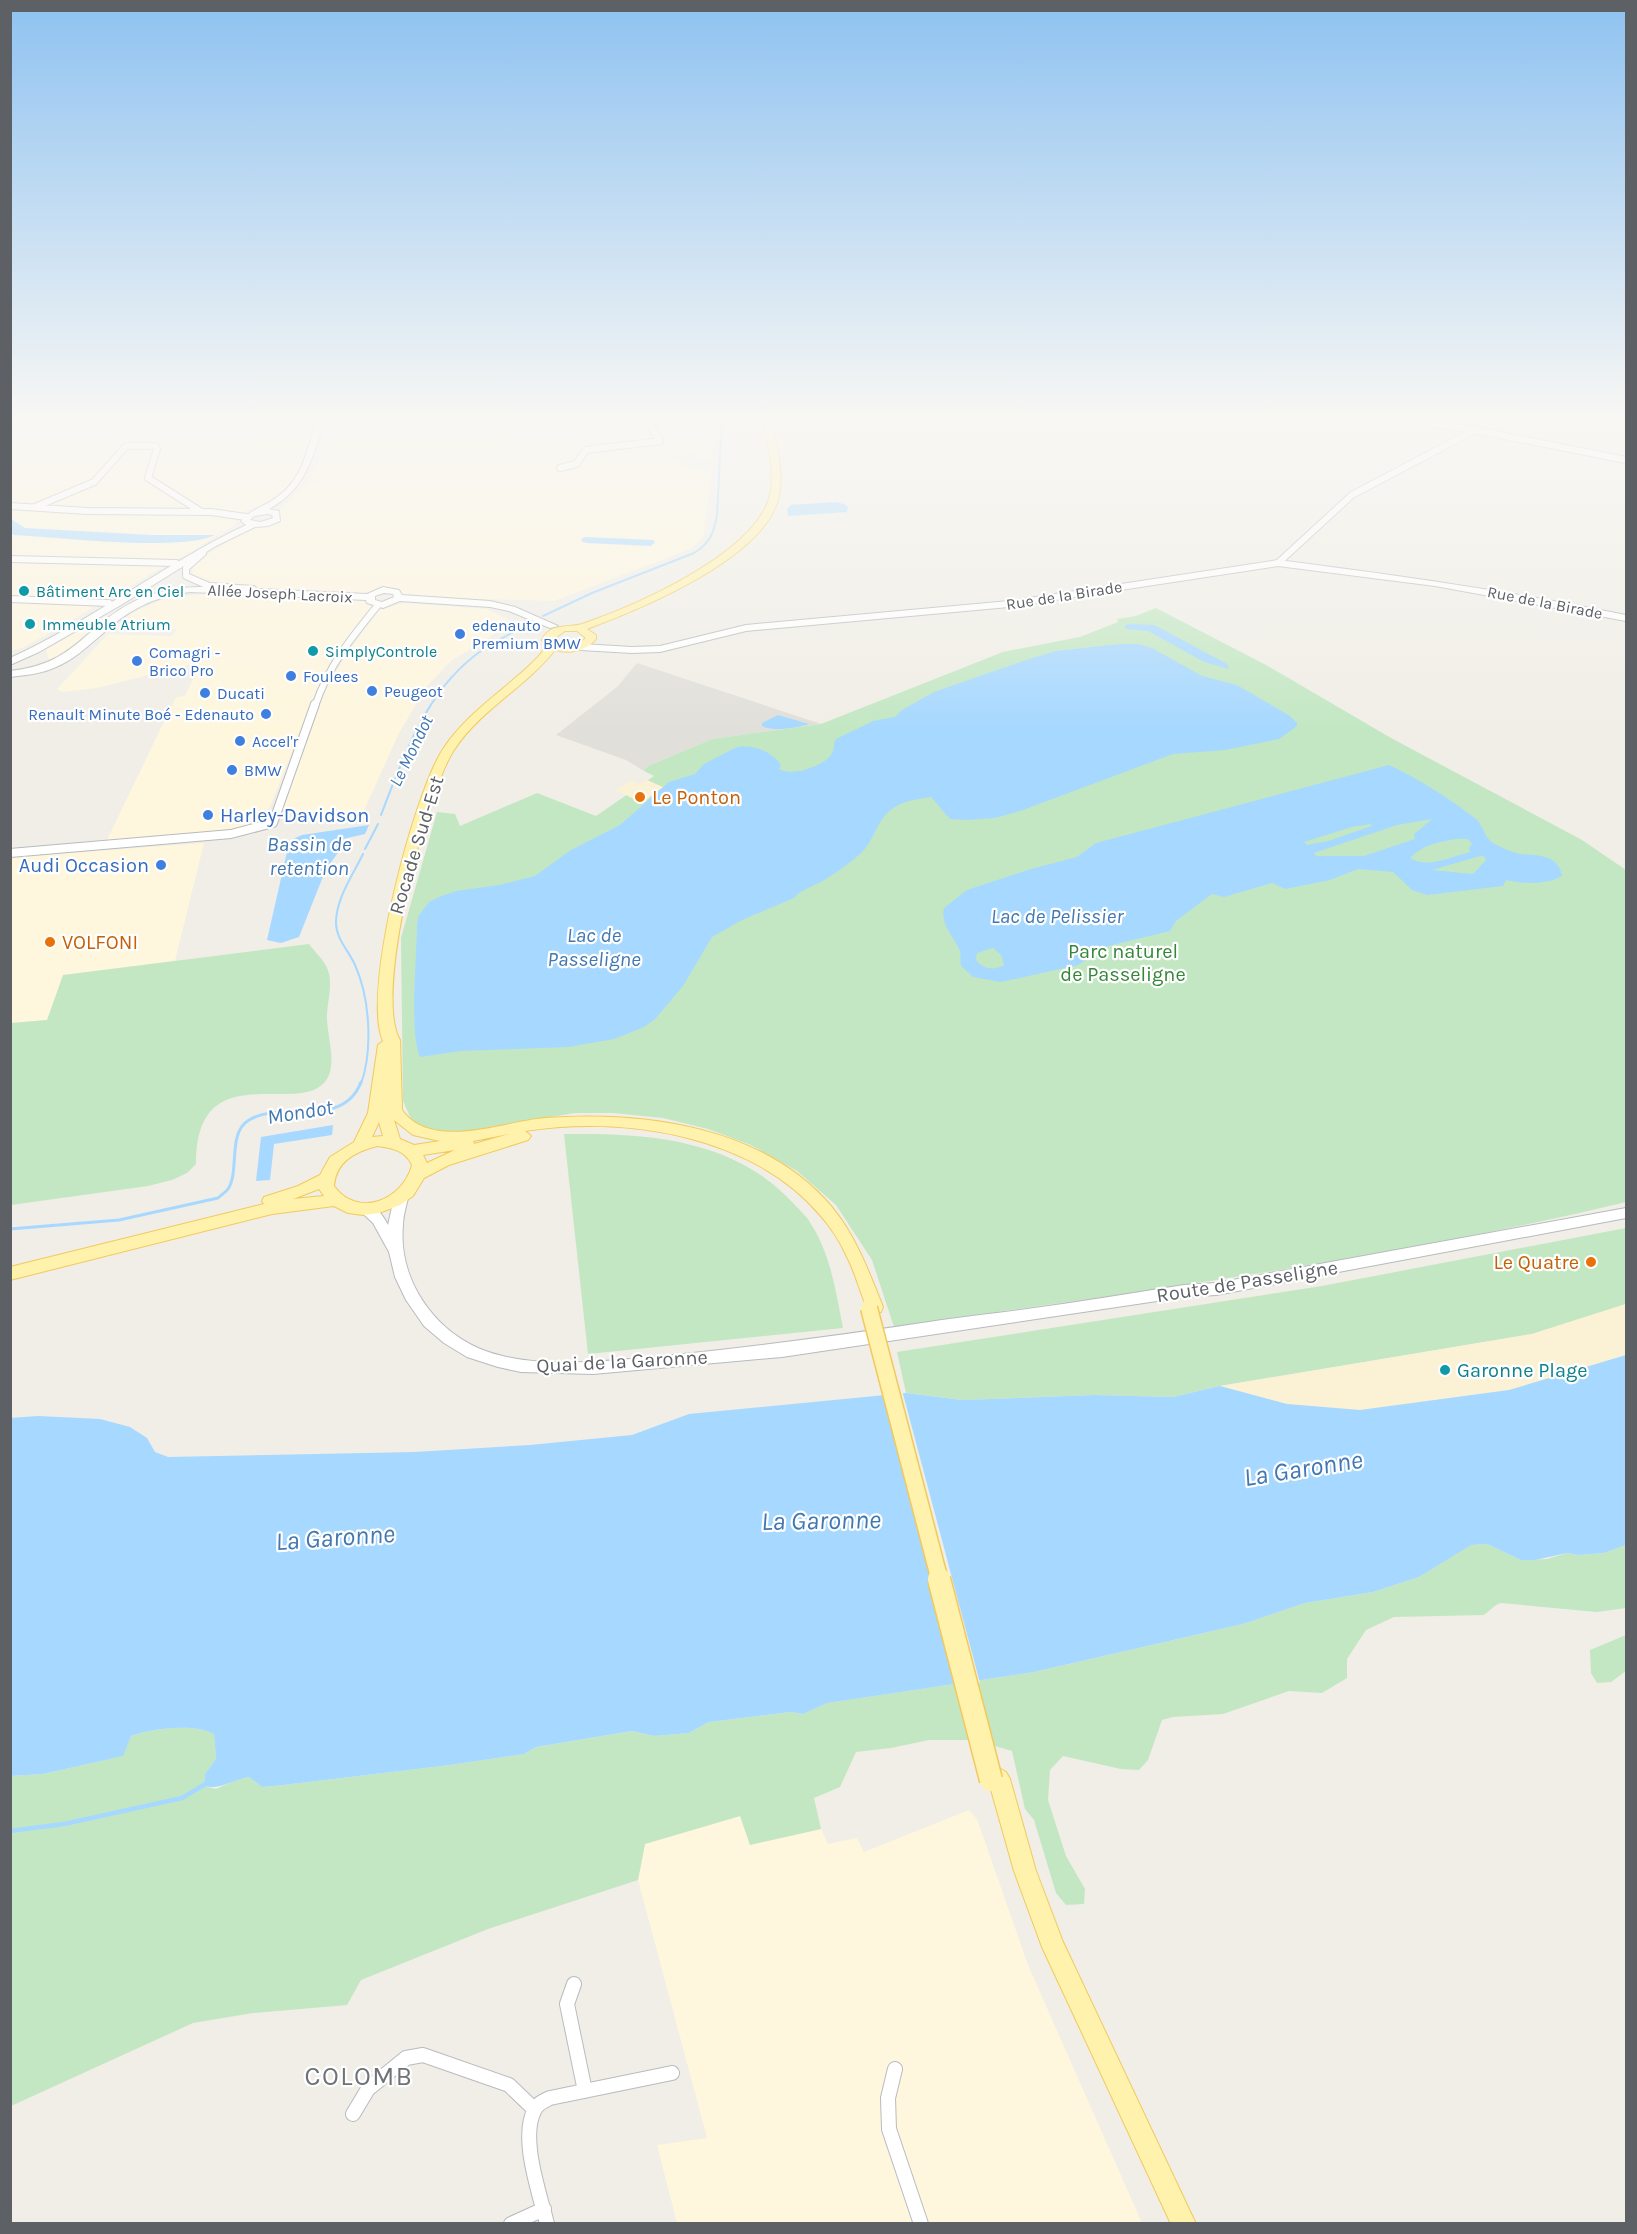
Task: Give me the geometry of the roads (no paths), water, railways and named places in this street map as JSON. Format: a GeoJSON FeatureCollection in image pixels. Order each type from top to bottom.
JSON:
{"type":"FeatureCollection","features":[{"type":"Feature","properties":{"kind":"main road"},"geometry":{"type":"LineString","coordinates":[[579,628],[591,637],[602,625],[710,567],[752,535],[762,522]]}},
{"type":"Feature","properties":{"kind":"main road"},"geometry":{"type":"LineString","coordinates":[[554,634],[579,628],[656,596]]}},
{"type":"Feature","properties":{"kind":"main road"},"geometry":{"type":"LineString","coordinates":[[554,634],[576,648]]}},
{"type":"Feature","properties":{"kind":"main road","name":"Rocade Sud-Est"},"geometry":{"type":"LineString","coordinates":[[393,1142],[386,1114],[387,979],[390,934],[401,886],[433,781],[453,743],[541,661],[554,634]]}},
{"type":"Feature","properties":{"kind":"main road","name":"Rocade Sud-Est"},"geometry":{"type":"LineString","coordinates":[[510,689],[547,662],[576,648],[591,637]]}},
{"type":"Feature","properties":{"kind":"main road"},"geometry":{"type":"LineString","coordinates":[[387,1030],[393,1040],[394,1111],[399,1119],[421,1132],[452,1137],[542,1124],[585,1122],[648,1124],[700,1134],[765,1161],[804,1187],[839,1226],[861,1265],[1019,1875],[1047,1953],[1175,2223]]}},
{"type":"Feature","properties":{"kind":"main road","name":"Rocade Sud-Est"},"geometry":{"type":"LineString","coordinates":[[361,1144],[375,1113],[387,1030]]}},
{"type":"Feature","properties":{"kind":"main road"},"geometry":{"type":"LineString","coordinates":[[412,1151],[444,1147],[541,1127],[585,1122]]}},
{"type":"Feature","properties":{"kind":"main road"},"geometry":{"type":"LineString","coordinates":[[420,1174],[417,1158],[412,1151],[393,1142],[377,1141],[361,1144],[337,1158],[329,1168],[326,1179],[329,1194],[335,1200],[354,1208],[365,1209],[384,1206],[401,1198],[410,1191],[420,1174],[432,1165],[501,1142],[543,1132],[580,1127],[637,1129],[680,1134],[715,1143],[755,1160],[782,1177],[822,1211],[854,1261],[872,1308]]}},
{"type":"Feature","properties":{"kind":"main road"},"geometry":{"type":"LineString","coordinates":[[10,1268],[112,1245],[266,1203],[304,1190],[326,1179]]}},
{"type":"Feature","properties":{"kind":"main road"},"geometry":{"type":"LineString","coordinates":[[10,1274],[272,1208],[335,1200]]}},
{"type":"Feature","properties":{"kind":"main road"},"geometry":{"type":"LineString","coordinates":[[995,1779],[1053,1947],[1184,2223]]}},
{"type":"Feature","properties":{"kind":"street"},"geometry":{"type":"LineString","coordinates":[[10,655],[33,647],[245,522]]}},
{"type":"Feature","properties":{"kind":"street"},"geometry":{"type":"LineString","coordinates":[[10,662],[36,650],[118,603],[246,522]]}},
{"type":"Feature","properties":{"kind":"street"},"geometry":{"type":"LineString","coordinates":[[1278,563],[1323,522]]}},
{"type":"Feature","properties":{"kind":"street"},"geometry":{"type":"LineString","coordinates":[[213,544],[188,566],[185,572],[189,579],[209,585],[276,592]]}},
{"type":"Feature","properties":{"kind":"street"},"geometry":{"type":"LineString","coordinates":[[1293,564],[1300,544]]}},
{"type":"Feature","properties":{"kind":"street"},"geometry":{"type":"LineString","coordinates":[[10,559],[176,563]]}},
{"type":"Feature","properties":{"kind":"street","name":"Rue de la Birade"},"geometry":{"type":"LineString","coordinates":[[576,648],[643,650],[676,647],[746,628],[1019,603],[1278,563],[1533,599],[1626,618]]}},
{"type":"Feature","properties":{"kind":"street","name":"Allée Joseph Lacroix"},"geometry":{"type":"LineString","coordinates":[[10,674],[35,673],[64,660],[122,612],[151,597],[199,589],[369,597],[379,591],[388,590],[396,592],[399,598]]}},
{"type":"Feature","properties":{"kind":"street"},"geometry":{"type":"LineString","coordinates":[[369,597],[371,603],[378,604],[393,603],[399,598],[477,602],[513,610],[540,625],[547,632],[554,634]]}},
{"type":"Feature","properties":{"kind":"street"},"geometry":{"type":"LineString","coordinates":[[10,599],[110,603]]}},
{"type":"Feature","properties":{"kind":"street"},"geometry":{"type":"LineString","coordinates":[[10,853],[231,834],[273,823],[325,677],[346,644],[378,604]]}},
{"type":"Feature","properties":{"kind":"street","name":"Rue de la Birade"},"geometry":{"type":"LineString","coordinates":[[591,637],[618,647],[643,650]]}},
{"type":"Feature","properties":{"kind":"street"},"geometry":{"type":"LineString","coordinates":[[10,669],[35,673]]}},
{"type":"Feature","properties":{"kind":"street","name":"Quai de la Garonne"},"geometry":{"type":"LineString","coordinates":[[397,1254],[396,1215],[401,1198]]}},
{"type":"Feature","properties":{"kind":"street","name":"Quai de la Garonne"},"geometry":{"type":"LineString","coordinates":[[365,1209],[378,1219],[397,1254],[403,1276],[415,1304],[428,1321],[454,1345],[498,1361],[557,1367],[634,1364],[789,1350],[867,1340]]}},
{"type":"Feature","properties":{"kind":"street","name":"Route de Passeligne"},"geometry":{"type":"LineString","coordinates":[[867,1340],[935,1327],[1184,1291],[1216,1289],[1626,1213]]}},
{"type":"Feature","properties":{"kind":"street"},"geometry":{"type":"LineString","coordinates":[[574,1984],[567,2004],[585,2091]]}},
{"type":"Feature","properties":{"kind":"street"},"geometry":{"type":"LineString","coordinates":[[353,2114],[368,2089],[406,2058],[423,2055],[509,2085],[534,2109]]}},
{"type":"Feature","properties":{"kind":"street"},"geometry":{"type":"LineString","coordinates":[[895,2068],[888,2098],[889,2129],[921,2223]]}},
{"type":"Feature","properties":{"kind":"street"},"geometry":{"type":"LineString","coordinates":[[511,2223],[545,2216],[532,2154],[530,2120],[534,2109],[550,2098],[672,2073]]}},
{"type":"Feature","properties":{"kind":"water"},"geometry":{"type":"Polygon","coordinates":[[[11,522],[16,522],[25,528],[152,535],[215,535],[199,540],[148,543],[11,533],[11,522]]]}},
{"type":"Feature","properties":{"kind":"water"},"geometry":{"type":"Polygon","coordinates":[[[585,537],[653,540],[655,542],[651,546],[587,543],[581,539],[585,537]]]}},
{"type":"Feature","properties":{"kind":"water"},"geometry":{"type":"Polygon","coordinates":[[[1125,625],[1154,625],[1227,664],[1229,669],[1204,662],[1148,631],[1125,629],[1125,625]]]}},
{"type":"Feature","properties":{"kind":"water","name":"Lac de Passeligne"},"geometry":{"type":"Polygon","coordinates":[[[1138,644],[1152,648],[1202,676],[1237,685],[1290,716],[1297,726],[1279,739],[1225,750],[1173,754],[1023,810],[995,818],[950,819],[931,797],[904,803],[895,807],[884,817],[865,848],[839,870],[794,898],[742,920],[712,937],[683,986],[655,1019],[644,1027],[614,1039],[568,1047],[460,1051],[420,1057],[414,1012],[417,926],[418,917],[429,902],[456,891],[499,885],[535,876],[571,850],[620,825],[669,782],[695,774],[704,764],[735,748],[760,749],[777,760],[781,765],[779,769],[784,771],[808,769],[828,758],[833,751],[836,739],[873,721],[895,717],[902,710],[934,692],[1056,651],[1138,644]]]}},
{"type":"Feature","properties":{"kind":"water"},"geometry":{"type":"Polygon","coordinates":[[[778,715],[809,724],[779,729],[762,726],[762,723],[778,715]]]}},
{"type":"Feature","properties":{"kind":"water","name":"Lac de Pelissier"},"geometry":{"type":"Polygon","coordinates":[[[1389,765],[1423,783],[1476,819],[1491,842],[1515,853],[1552,860],[1560,869],[1562,876],[1534,883],[1506,880],[1503,886],[1427,895],[1412,890],[1393,872],[1358,869],[1330,880],[1285,889],[1272,883],[1224,897],[1212,894],[1176,921],[1170,931],[1108,946],[1078,965],[1001,982],[973,977],[961,966],[960,951],[944,920],[944,908],[967,890],[1077,857],[1096,843],[1389,765]],[[1432,819],[1397,825],[1314,853],[1316,856],[1364,856],[1415,839],[1414,834],[1432,819]],[[1371,824],[1352,827],[1304,842],[1307,845],[1328,841],[1372,826],[1371,824]],[[1467,839],[1437,843],[1426,847],[1410,858],[1424,862],[1447,859],[1470,852],[1469,848],[1472,844],[1467,839]],[[1484,856],[1432,870],[1473,874],[1486,860],[1484,856]],[[993,948],[977,953],[976,960],[989,968],[1004,965],[1001,955],[993,948]]]}},
{"type":"Feature","properties":{"kind":"water","name":"Bassin de retention"},"geometry":{"type":"Polygon","coordinates":[[[369,825],[365,834],[343,839],[340,850],[326,869],[299,937],[281,943],[267,940],[287,852],[293,839],[302,835],[369,825]]]}},
{"type":"Feature","properties":{"kind":"water"},"geometry":{"type":"Polygon","coordinates":[[[333,1125],[332,1135],[274,1144],[270,1180],[256,1181],[261,1137],[333,1125]]]}},
{"type":"Feature","properties":{"kind":"water","name":"La Garonne"},"geometry":{"type":"Polygon","coordinates":[[[1626,1355],[1626,1545],[1604,1553],[1578,1555],[1567,1553],[1535,1560],[1521,1560],[1487,1544],[1471,1545],[1419,1577],[1373,1592],[1305,1603],[1243,1624],[1034,1672],[827,1703],[803,1714],[791,1712],[709,1722],[689,1733],[654,1736],[632,1731],[536,1747],[524,1754],[450,1765],[262,1787],[249,1777],[210,1787],[204,1786],[205,1774],[216,1759],[214,1734],[196,1729],[173,1728],[131,1736],[123,1756],[43,1774],[10,1776],[10,1418],[38,1416],[100,1419],[130,1427],[147,1438],[155,1452],[168,1457],[415,1452],[530,1445],[632,1435],[689,1414],[906,1393],[962,1400],[1094,1395],[1173,1397],[1220,1386],[1287,1404],[1360,1410],[1509,1390],[1626,1355]]]}},
{"type":"Feature","properties":{"kind":"waterway","name":"Le Mondot"},"geometry":{"type":"LineString","coordinates":[[543,616],[592,593],[694,553],[708,541],[715,522]]}},
{"type":"Feature","properties":{"kind":"waterway","name":"Le Mondot"},"geometry":{"type":"LineString","coordinates":[[381,815],[417,729],[441,690],[473,657],[500,639],[529,624]]}},
{"type":"Feature","properties":{"kind":"waterway"},"geometry":{"type":"LineString","coordinates":[[365,849],[378,824]]}},
{"type":"Feature","properties":{"kind":"waterway","name":"Mondot"},"geometry":{"type":"LineString","coordinates":[[361,1084],[367,1056],[367,1008],[360,978],[338,934],[336,923],[342,896],[363,854]]}},
{"type":"Feature","properties":{"kind":"waterway","name":"Mondot"},"geometry":{"type":"LineString","coordinates":[[10,1229],[119,1220],[218,1198],[227,1190],[231,1181],[238,1134],[249,1120],[277,1112],[326,1110],[352,1097],[361,1082]]}},
{"type":"Feature","properties":{"kind":"waterway"},"geometry":{"type":"LineString","coordinates":[[10,1831],[64,1824],[182,1798],[207,1783]]}},
{"type":"Feature","properties":{"kind":"place","name":"Bâtiment Arc en Ciel"},"geometry":{"type":"Point","coordinates":[24,591]}},
{"type":"Feature","properties":{"kind":"place","name":"Immeuble Atrium"},"geometry":{"type":"Point","coordinates":[30,624]}},
{"type":"Feature","properties":{"kind":"place","name":"edenauto Premium BMW"},"geometry":{"type":"Point","coordinates":[460,634]}},
{"type":"Feature","properties":{"kind":"place","name":"SimplyControle"},"geometry":{"type":"Point","coordinates":[313,651]}},
{"type":"Feature","properties":{"kind":"place","name":"Comagri - Brico Pro"},"geometry":{"type":"Point","coordinates":[137,661]}},
{"type":"Feature","properties":{"kind":"place","name":"Foulees"},"geometry":{"type":"Point","coordinates":[291,676]}},
{"type":"Feature","properties":{"kind":"place","name":"Peugeot"},"geometry":{"type":"Point","coordinates":[372,691]}},
{"type":"Feature","properties":{"kind":"place","name":"Ducati"},"geometry":{"type":"Point","coordinates":[205,693]}},
{"type":"Feature","properties":{"kind":"place","name":"Renault Minute Boé - Edenauto"},"geometry":{"type":"Point","coordinates":[266,714]}},
{"type":"Feature","properties":{"kind":"place","name":"Accel'r"},"geometry":{"type":"Point","coordinates":[240,741]}},
{"type":"Feature","properties":{"kind":"place","name":"BMW"},"geometry":{"type":"Point","coordinates":[232,770]}},
{"type":"Feature","properties":{"kind":"place","name":"Le Ponton"},"geometry":{"type":"Point","coordinates":[640,797]}},
{"type":"Feature","properties":{"kind":"place","name":"Harley-Davidson"},"geometry":{"type":"Point","coordinates":[208,815]}},
{"type":"Feature","properties":{"kind":"place","name":"Audi Occasion"},"geometry":{"type":"Point","coordinates":[161,865]}},
{"type":"Feature","properties":{"kind":"place","name":"VOLFONI"},"geometry":{"type":"Point","coordinates":[50,942]}},
{"type":"Feature","properties":{"kind":"place","name":"Le Quatre"},"geometry":{"type":"Point","coordinates":[1591,1262]}},
{"type":"Feature","properties":{"kind":"place","name":"Garonne Plage"},"geometry":{"type":"Point","coordinates":[1445,1370]}},
{"type":"Feature","properties":{"kind":"district","name":"COLOMB"},"geometry":{"type":"Point","coordinates":[359,2076]}},
{"type":"Feature","properties":{"kind":"park label","name":"Parc naturel de Passeligne"},"geometry":{"type":"Point","coordinates":[1123,962]}}]}
